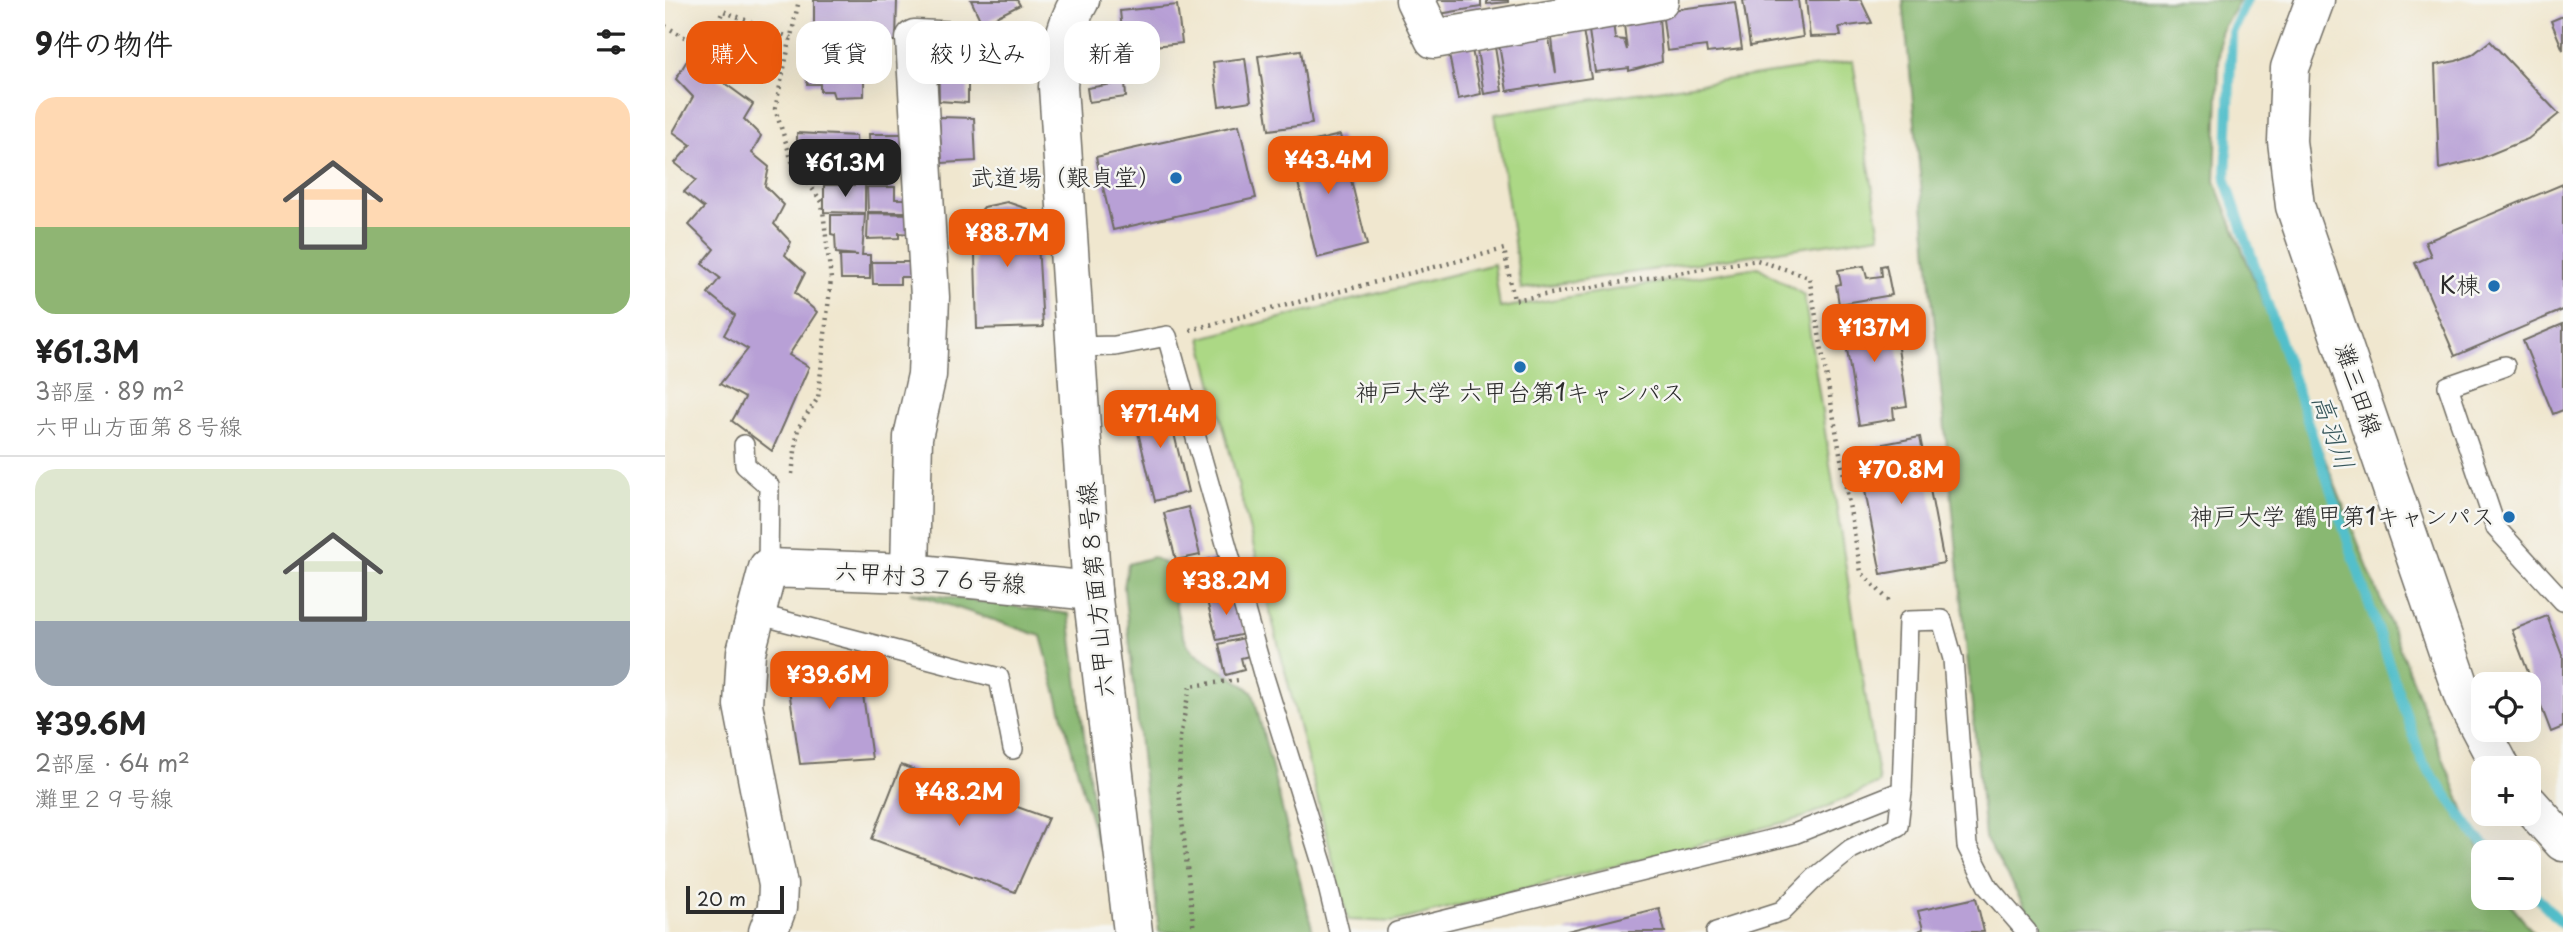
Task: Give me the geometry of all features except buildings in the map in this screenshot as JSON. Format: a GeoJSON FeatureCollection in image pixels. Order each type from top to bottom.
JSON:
{"type":"FeatureCollection","features":[{"type":"Feature","properties":{"kind":"street","name":"六甲山方面第８号線"},"geometry":{"type":"LineString","coordinates":[[1080,0],[1072,14],[1060,50],[1058,87],[1092,591],[1133,932]]}},
{"type":"Feature","properties":{"kind":"street"},"geometry":{"type":"LineString","coordinates":[[1415,0],[1434,39],[1659,0]]}},
{"type":"Feature","properties":{"kind":"street","name":"灘三田線"},"geometry":{"type":"LineString","coordinates":[[2315,0],[2291,68],[2287,141],[2295,206],[2464,698],[2495,756]]}},
{"type":"Feature","properties":{"kind":"street"},"geometry":{"type":"LineString","coordinates":[[910,573],[913,437],[927,375],[929,297],[917,84]]}},
{"type":"Feature","properties":{"kind":"street"},"geometry":{"type":"LineString","coordinates":[[768,568],[746,652],[743,705],[778,885],[774,928]]}},
{"type":"Feature","properties":{"kind":"street","name":"六甲村３７６号線"},"geometry":{"type":"LineString","coordinates":[[768,568],[910,573],[1092,591]]}},
{"type":"Feature","properties":{"kind":"street"},"geometry":{"type":"LineString","coordinates":[[2541,817],[2563,842]]}},
{"type":"Feature","properties":{"kind":"lane"},"geometry":{"type":"LineString","coordinates":[[1076,347],[1115,346],[1167,336],[1264,677],[1323,866],[1339,932]]}},
{"type":"Feature","properties":{"kind":"lane"},"geometry":{"type":"LineString","coordinates":[[2504,366],[2448,386],[2496,528],[2563,601]]}},
{"type":"Feature","properties":{"kind":"lane"},"geometry":{"type":"LineString","coordinates":[[744,445],[745,465],[769,486],[768,568]]}},
{"type":"Feature","properties":{"kind":"lane"},"geometry":{"type":"LineString","coordinates":[[757,614],[999,678],[1013,749]]}},
{"type":"Feature","properties":{"kind":"lane"},"geometry":{"type":"LineString","coordinates":[[1716,932],[1782,911],[1815,878],[1851,849],[1898,826],[1902,791],[1908,621],[1942,620],[1953,659],[1967,846],[1988,887],[2027,932]]}},
{"type":"Feature","properties":{"kind":"lane"},"geometry":{"type":"LineString","coordinates":[[1397,932],[1794,834],[1902,791]]}},
{"type":"Feature","properties":{"kind":"path"},"geometry":{"type":"LineString","coordinates":[[790,483],[798,428],[818,398],[831,279],[822,202],[792,161],[775,109],[799,0]]}},
{"type":"Feature","properties":{"kind":"path"},"geometry":{"type":"LineString","coordinates":[[665,26],[748,73],[761,55],[716,26],[723,11],[791,38]]}},
{"type":"Feature","properties":{"kind":"path"},"geometry":{"type":"LineString","coordinates":[[1167,336],[1504,249],[1514,300],[1757,260],[1809,277],[1861,572],[1908,621]]}},
{"type":"Feature","properties":{"kind":"path"},"geometry":{"type":"LineString","coordinates":[[1194,932],[1179,792],[1180,737],[1190,686],[1264,677]]}},
{"type":"Feature","properties":{"kind":"green space"},"geometry":{"type":"Polygon","coordinates":[[[1903,0],[2240,0],[2220,32],[2215,181],[2475,840],[2471,840],[2471,910],[2515,910],[2533,932],[2048,932],[2029,914],[1985,838],[1903,0]]]}},
{"type":"Feature","properties":{"kind":"green space"},"geometry":{"type":"Polygon","coordinates":[[[1853,61],[1880,236],[1521,289],[1495,114],[1853,61]]]}},
{"type":"Feature","properties":{"kind":"green space"},"geometry":{"type":"Polygon","coordinates":[[[1494,264],[1500,308],[1758,267],[1804,295],[1879,783],[1805,817],[1393,922],[1348,920],[1201,338],[1494,264]]]}},
{"type":"Feature","properties":{"kind":"green space"},"geometry":{"type":"Polygon","coordinates":[[[1153,557],[1170,567],[1181,627],[1190,648],[1253,693],[1313,932],[1159,932],[1124,587],[1128,564],[1153,557]]]}},
{"type":"Feature","properties":{"kind":"green space"},"geometry":{"type":"Polygon","coordinates":[[[910,592],[1069,614],[1098,846],[1041,636],[910,592]]]}},
{"type":"Feature","properties":{"kind":"waterway","name":"高羽川"},"geometry":{"type":"LineString","coordinates":[[2247,0],[2232,32],[2226,180],[2422,761],[2480,840]]}},
{"type":"Feature","properties":{"kind":"waterway","name":"高羽川"},"geometry":{"type":"LineString","coordinates":[[2541,901],[2563,924]]}},
{"type":"Feature","properties":{"kind":"place","name":"武道場（艱貞堂）"},"geometry":{"type":"Point","coordinates":[1176,178]}},
{"type":"Feature","properties":{"kind":"place","name":"K棟"},"geometry":{"type":"Point","coordinates":[2494,286]}},
{"type":"Feature","properties":{"kind":"place","name":"神戸大学 六甲台第1キャンパス"},"geometry":{"type":"Point","coordinates":[1520,367]}},
{"type":"Feature","properties":{"kind":"place","name":"神戸大学 鶴甲第1キャンパス"},"geometry":{"type":"Point","coordinates":[2509,517]}}]}
